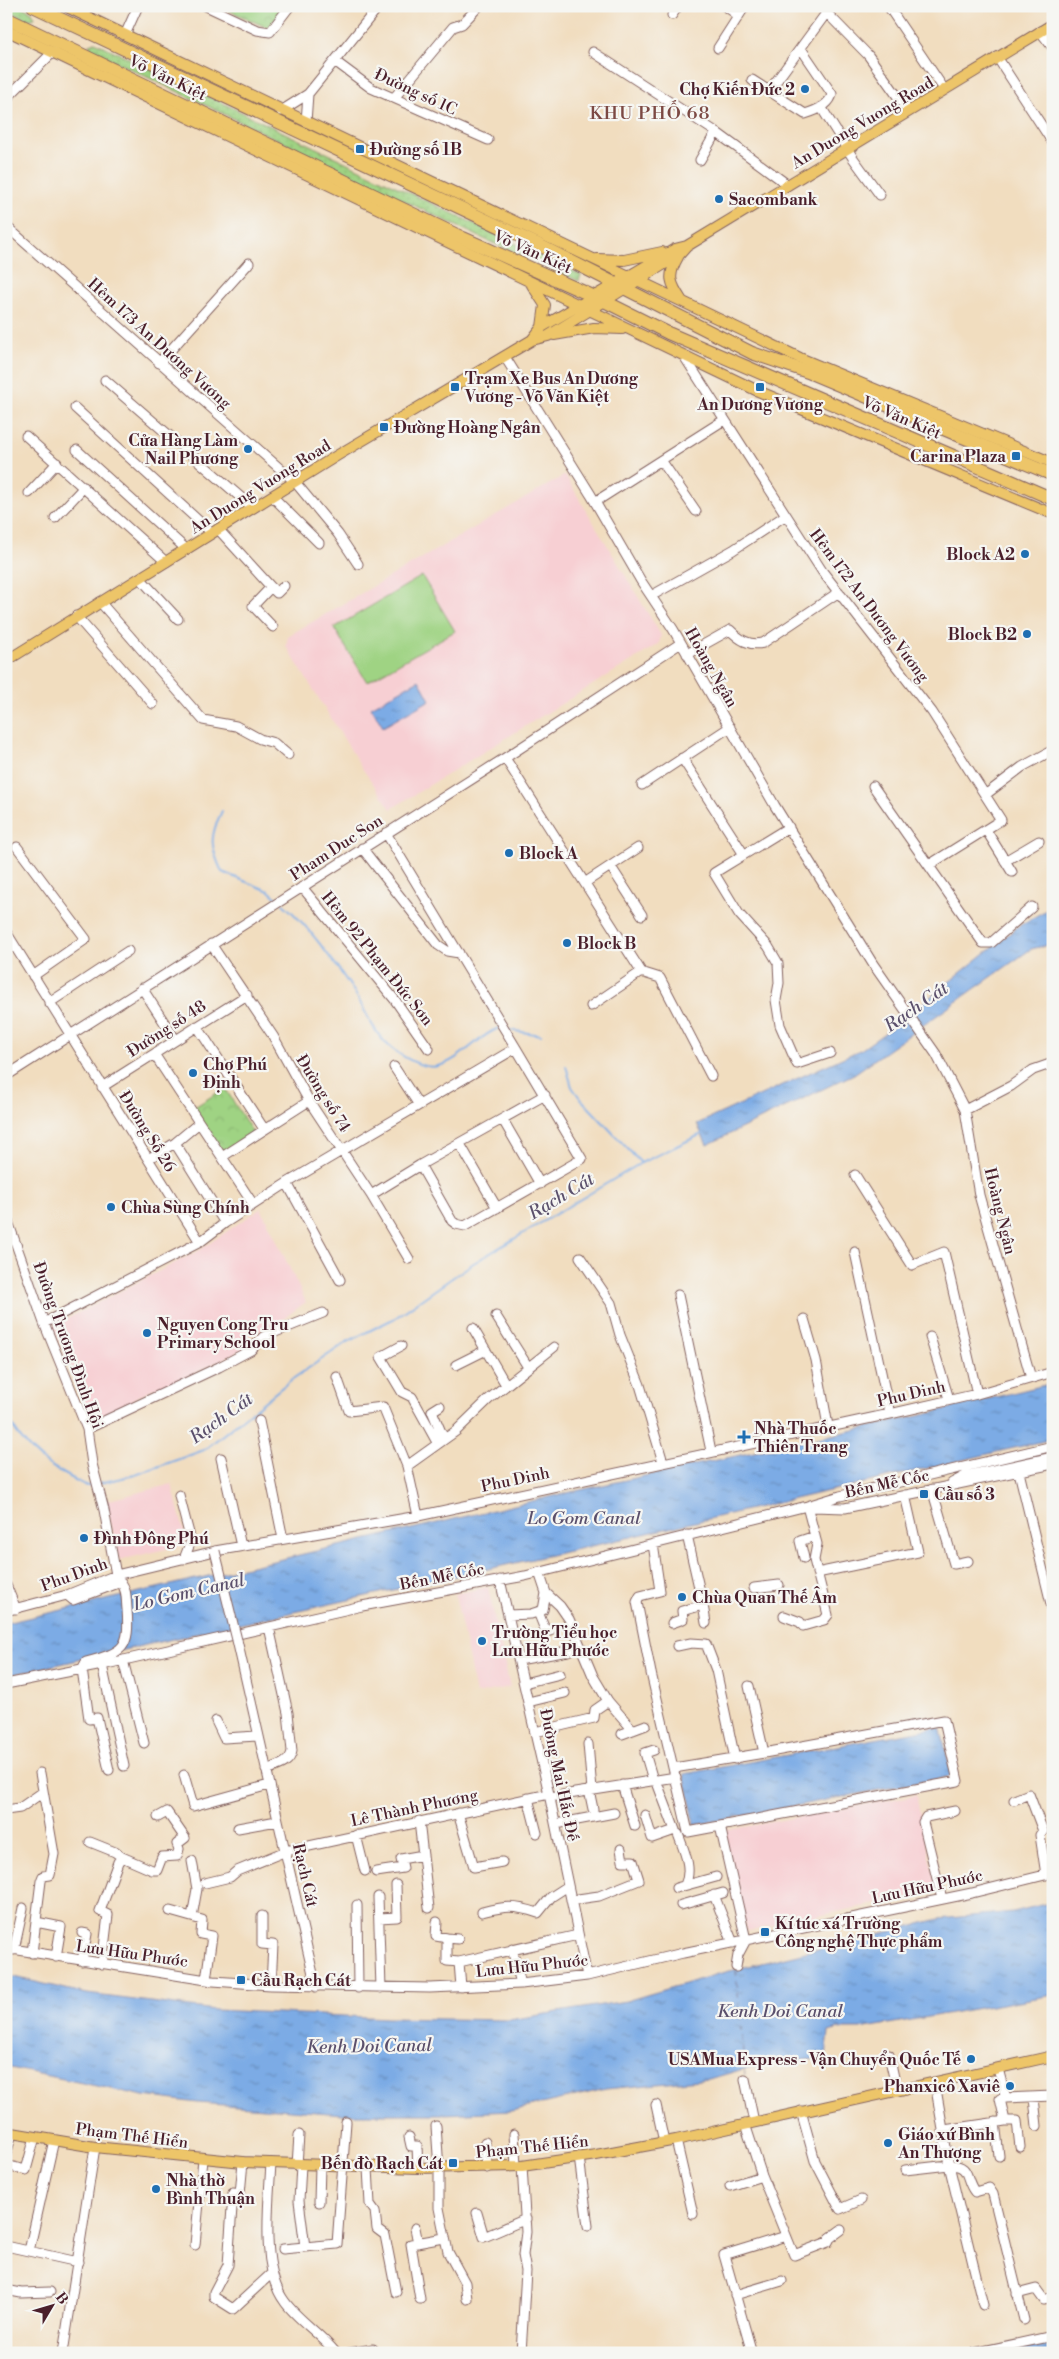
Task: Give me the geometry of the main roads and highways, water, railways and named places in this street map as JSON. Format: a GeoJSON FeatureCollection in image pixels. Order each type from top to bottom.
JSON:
{"type":"FeatureCollection","features":[{"type":"Feature","properties":{"kind":"highway","name":"Võ Văn Kiệt"},"geometry":{"type":"LineString","coordinates":[[33,6],[623,282],[752,353],[808,372],[831,377],[1053,475]]}},
{"type":"Feature","properties":{"kind":"highway","name":"Võ Văn Kiệt"},"geometry":{"type":"LineString","coordinates":[[6,18],[55,47],[463,238],[599,299],[668,333],[1053,499]]}},
{"type":"Feature","properties":{"kind":"highway"},"geometry":{"type":"LineString","coordinates":[[55,47],[65,22]]}},
{"type":"Feature","properties":{"kind":"highway"},"geometry":{"type":"LineString","coordinates":[[428,232],[444,228]]}},
{"type":"Feature","properties":{"kind":"highway"},"geometry":{"type":"LineString","coordinates":[[463,238],[471,253]]}},
{"type":"Feature","properties":{"kind":"highway"},"geometry":{"type":"LineString","coordinates":[[800,358],[808,372]]}},
{"type":"Feature","properties":{"kind":"main road","name":"Võ Văn Kiệt"},"geometry":{"type":"LineString","coordinates":[[65,6],[515,221],[589,259],[623,282]]}},
{"type":"Feature","properties":{"kind":"main road","name":"An Duong Vuong Road"},"geometry":{"type":"LineString","coordinates":[[6,660],[295,482],[545,332],[588,311],[599,299],[623,282],[687,246],[1053,24]]}},
{"type":"Feature","properties":{"kind":"main road","name":"Võ Văn Kiệt"},"geometry":{"type":"LineString","coordinates":[[6,30],[55,47],[577,306],[758,391],[1053,514]]}},
{"type":"Feature","properties":{"kind":"main road","name":"An Duong Vuong Road"},"geometry":{"type":"LineString","coordinates":[[623,282],[638,281],[677,252]]}},
{"type":"Feature","properties":{"kind":"main road"},"geometry":{"type":"LineString","coordinates":[[589,259],[636,259],[677,252],[671,269],[671,280],[682,302]]}},
{"type":"Feature","properties":{"kind":"main road","name":"Võ Văn Kiệt"},"geometry":{"type":"LineString","coordinates":[[638,281],[800,358],[831,377],[1053,464]]}},
{"type":"Feature","properties":{"kind":"main road"},"geometry":{"type":"LineString","coordinates":[[529,282],[545,305],[545,332],[594,328],[629,330]]}},
{"type":"Feature","properties":{"kind":"main road","name":"An Duong Vuong Road"},"geometry":{"type":"LineString","coordinates":[[545,332],[577,306],[599,299]]}},
{"type":"Feature","properties":{"kind":"main road","name":"Phạm Thế Hiển"},"geometry":{"type":"LineString","coordinates":[[9,2132],[95,2147],[203,2159],[271,2164],[439,2169],[519,2166],[579,2158],[676,2140],[801,2111],[1052,2059]]}},
{"type":"Feature","properties":{"kind":"water"},"geometry":{"type":"Polygon","coordinates":[[[419,680],[430,700],[383,727],[371,707],[419,680]]]}},
{"type":"Feature","properties":{"kind":"water"},"geometry":{"type":"Polygon","coordinates":[[[1053,906],[1053,944],[1031,949],[854,1074],[707,1145],[697,1124],[862,1049],[889,1030],[1019,926],[1053,906]]]}},
{"type":"Feature","properties":{"kind":"water","name":"Lo Gom Canal"},"geometry":{"type":"Polygon","coordinates":[[[1053,1383],[1053,1439],[596,1545],[6,1676],[6,1623],[571,1492],[914,1417],[1053,1383]]]}},
{"type":"Feature","properties":{"kind":"water"},"geometry":{"type":"Polygon","coordinates":[[[940,1727],[952,1776],[695,1825],[684,1774],[940,1727]]]}},
{"type":"Feature","properties":{"kind":"water","name":"Kenh Doi Canal"},"geometry":{"type":"Polygon","coordinates":[[[1053,1902],[1053,1995],[860,2029],[839,2029],[829,2032],[826,2058],[761,2064],[709,2079],[606,2089],[511,2111],[443,2114],[343,2114],[198,2103],[144,2096],[6,2067],[6,1975],[87,1994],[215,2010],[388,2018],[509,2020],[626,2001],[725,1972],[939,1919],[1013,1912],[1053,1902]]]}},
{"type":"Feature","properties":{"kind":"water"},"geometry":{"type":"Polygon","coordinates":[[[1053,2339],[1053,2353],[982,2353],[1053,2339]]]}},
{"type":"Feature","properties":{"kind":"waterway"},"geometry":{"type":"LineString","coordinates":[[222,811],[213,835],[213,848],[222,872],[269,891],[278,899]]}},
{"type":"Feature","properties":{"kind":"waterway"},"geometry":{"type":"LineString","coordinates":[[283,904],[311,933],[329,956],[353,990],[379,1035],[390,1047],[406,1058],[426,1066],[438,1066],[455,1059],[484,1036],[499,1028]]}},
{"type":"Feature","properties":{"kind":"waterway"},"geometry":{"type":"LineString","coordinates":[[509,1030],[541,1035]]}},
{"type":"Feature","properties":{"kind":"waterway"},"geometry":{"type":"LineString","coordinates":[[566,1066],[572,1087],[580,1098],[641,1163]]}},
{"type":"Feature","properties":{"kind":"waterway","name":"Rạch Cát"},"geometry":{"type":"LineString","coordinates":[[100,1483],[135,1475],[204,1450],[291,1380],[347,1342],[395,1318],[472,1264],[641,1163],[704,1133]]}},
{"type":"Feature","properties":{"kind":"waterway"},"geometry":{"type":"LineString","coordinates":[[6,1414],[22,1439],[40,1458],[73,1479],[87,1486],[93,1485]]}},
{"type":"Feature","properties":{"kind":"place","name":"Chợ Kiến Đức 2"},"geometry":{"type":"Point","coordinates":[805,89]}},
{"type":"Feature","properties":{"kind":"place","name":"Đường số 1B"},"geometry":{"type":"Point","coordinates":[360,149]}},
{"type":"Feature","properties":{"kind":"place","name":"Sacombank"},"geometry":{"type":"Point","coordinates":[719,199]}},
{"type":"Feature","properties":{"kind":"place","name":"Trạm Xe Bus An Dương Vương - Võ Văn Kiệt"},"geometry":{"type":"Point","coordinates":[455,387]}},
{"type":"Feature","properties":{"kind":"place","name":"An Dương Vương"},"geometry":{"type":"Point","coordinates":[760,387]}},
{"type":"Feature","properties":{"kind":"place","name":"Đường Hoàng Ngân"},"geometry":{"type":"Point","coordinates":[384,427]}},
{"type":"Feature","properties":{"kind":"place","name":"Cửa Hàng Làm Nail Phương"},"geometry":{"type":"Point","coordinates":[248,449]}},
{"type":"Feature","properties":{"kind":"place","name":"Carina Plaza"},"geometry":{"type":"Point","coordinates":[1016,456]}},
{"type":"Feature","properties":{"kind":"place","name":"Block A2"},"geometry":{"type":"Point","coordinates":[1025,554]}},
{"type":"Feature","properties":{"kind":"place","name":"Block B2"},"geometry":{"type":"Point","coordinates":[1027,634]}},
{"type":"Feature","properties":{"kind":"place","name":"Block A"},"geometry":{"type":"Point","coordinates":[509,853]}},
{"type":"Feature","properties":{"kind":"place","name":"Block B"},"geometry":{"type":"Point","coordinates":[567,943]}},
{"type":"Feature","properties":{"kind":"place","name":"Chợ Phú Định"},"geometry":{"type":"Point","coordinates":[193,1073]}},
{"type":"Feature","properties":{"kind":"place","name":"Chùa Sùng Chính"},"geometry":{"type":"Point","coordinates":[111,1207]}},
{"type":"Feature","properties":{"kind":"place","name":"Nguyen Cong Tru Primary School"},"geometry":{"type":"Point","coordinates":[147,1333]}},
{"type":"Feature","properties":{"kind":"place","name":"Nhà Thuốc Thiên Trang"},"geometry":{"type":"Point","coordinates":[744,1437]}},
{"type":"Feature","properties":{"kind":"place","name":"Cầu số 3"},"geometry":{"type":"Point","coordinates":[924,1494]}},
{"type":"Feature","properties":{"kind":"place","name":"Đình Đông Phú"},"geometry":{"type":"Point","coordinates":[84,1538]}},
{"type":"Feature","properties":{"kind":"place","name":"Chùa Quan Thế Âm"},"geometry":{"type":"Point","coordinates":[682,1597]}},
{"type":"Feature","properties":{"kind":"place","name":"Trường Tiểu học Lưu Hữu Phước"},"geometry":{"type":"Point","coordinates":[482,1641]}},
{"type":"Feature","properties":{"kind":"place","name":"Kí túc xá Trường Công nghệ Thực phẩm"},"geometry":{"type":"Point","coordinates":[765,1932]}},
{"type":"Feature","properties":{"kind":"place","name":"Cầu Rạch Cát"},"geometry":{"type":"Point","coordinates":[241,1980]}},
{"type":"Feature","properties":{"kind":"place","name":"USAMua Express - Vận Chuyển Quốc Tế"},"geometry":{"type":"Point","coordinates":[971,2059]}},
{"type":"Feature","properties":{"kind":"place","name":"Phanxicô Xaviê"},"geometry":{"type":"Point","coordinates":[1010,2086]}},
{"type":"Feature","properties":{"kind":"place","name":"Giáo xứ Bình An Thượng"},"geometry":{"type":"Point","coordinates":[888,2143]}},
{"type":"Feature","properties":{"kind":"place","name":"Bến đò Rạch Cát"},"geometry":{"type":"Point","coordinates":[453,2163]}},
{"type":"Feature","properties":{"kind":"place","name":"Nhà thờ Bình Thuận"},"geometry":{"type":"Point","coordinates":[156,2189]}},
{"type":"Feature","properties":{"kind":"district","name":"KHU PHỐ 68"},"geometry":{"type":"Point","coordinates":[650,113]}}]}
